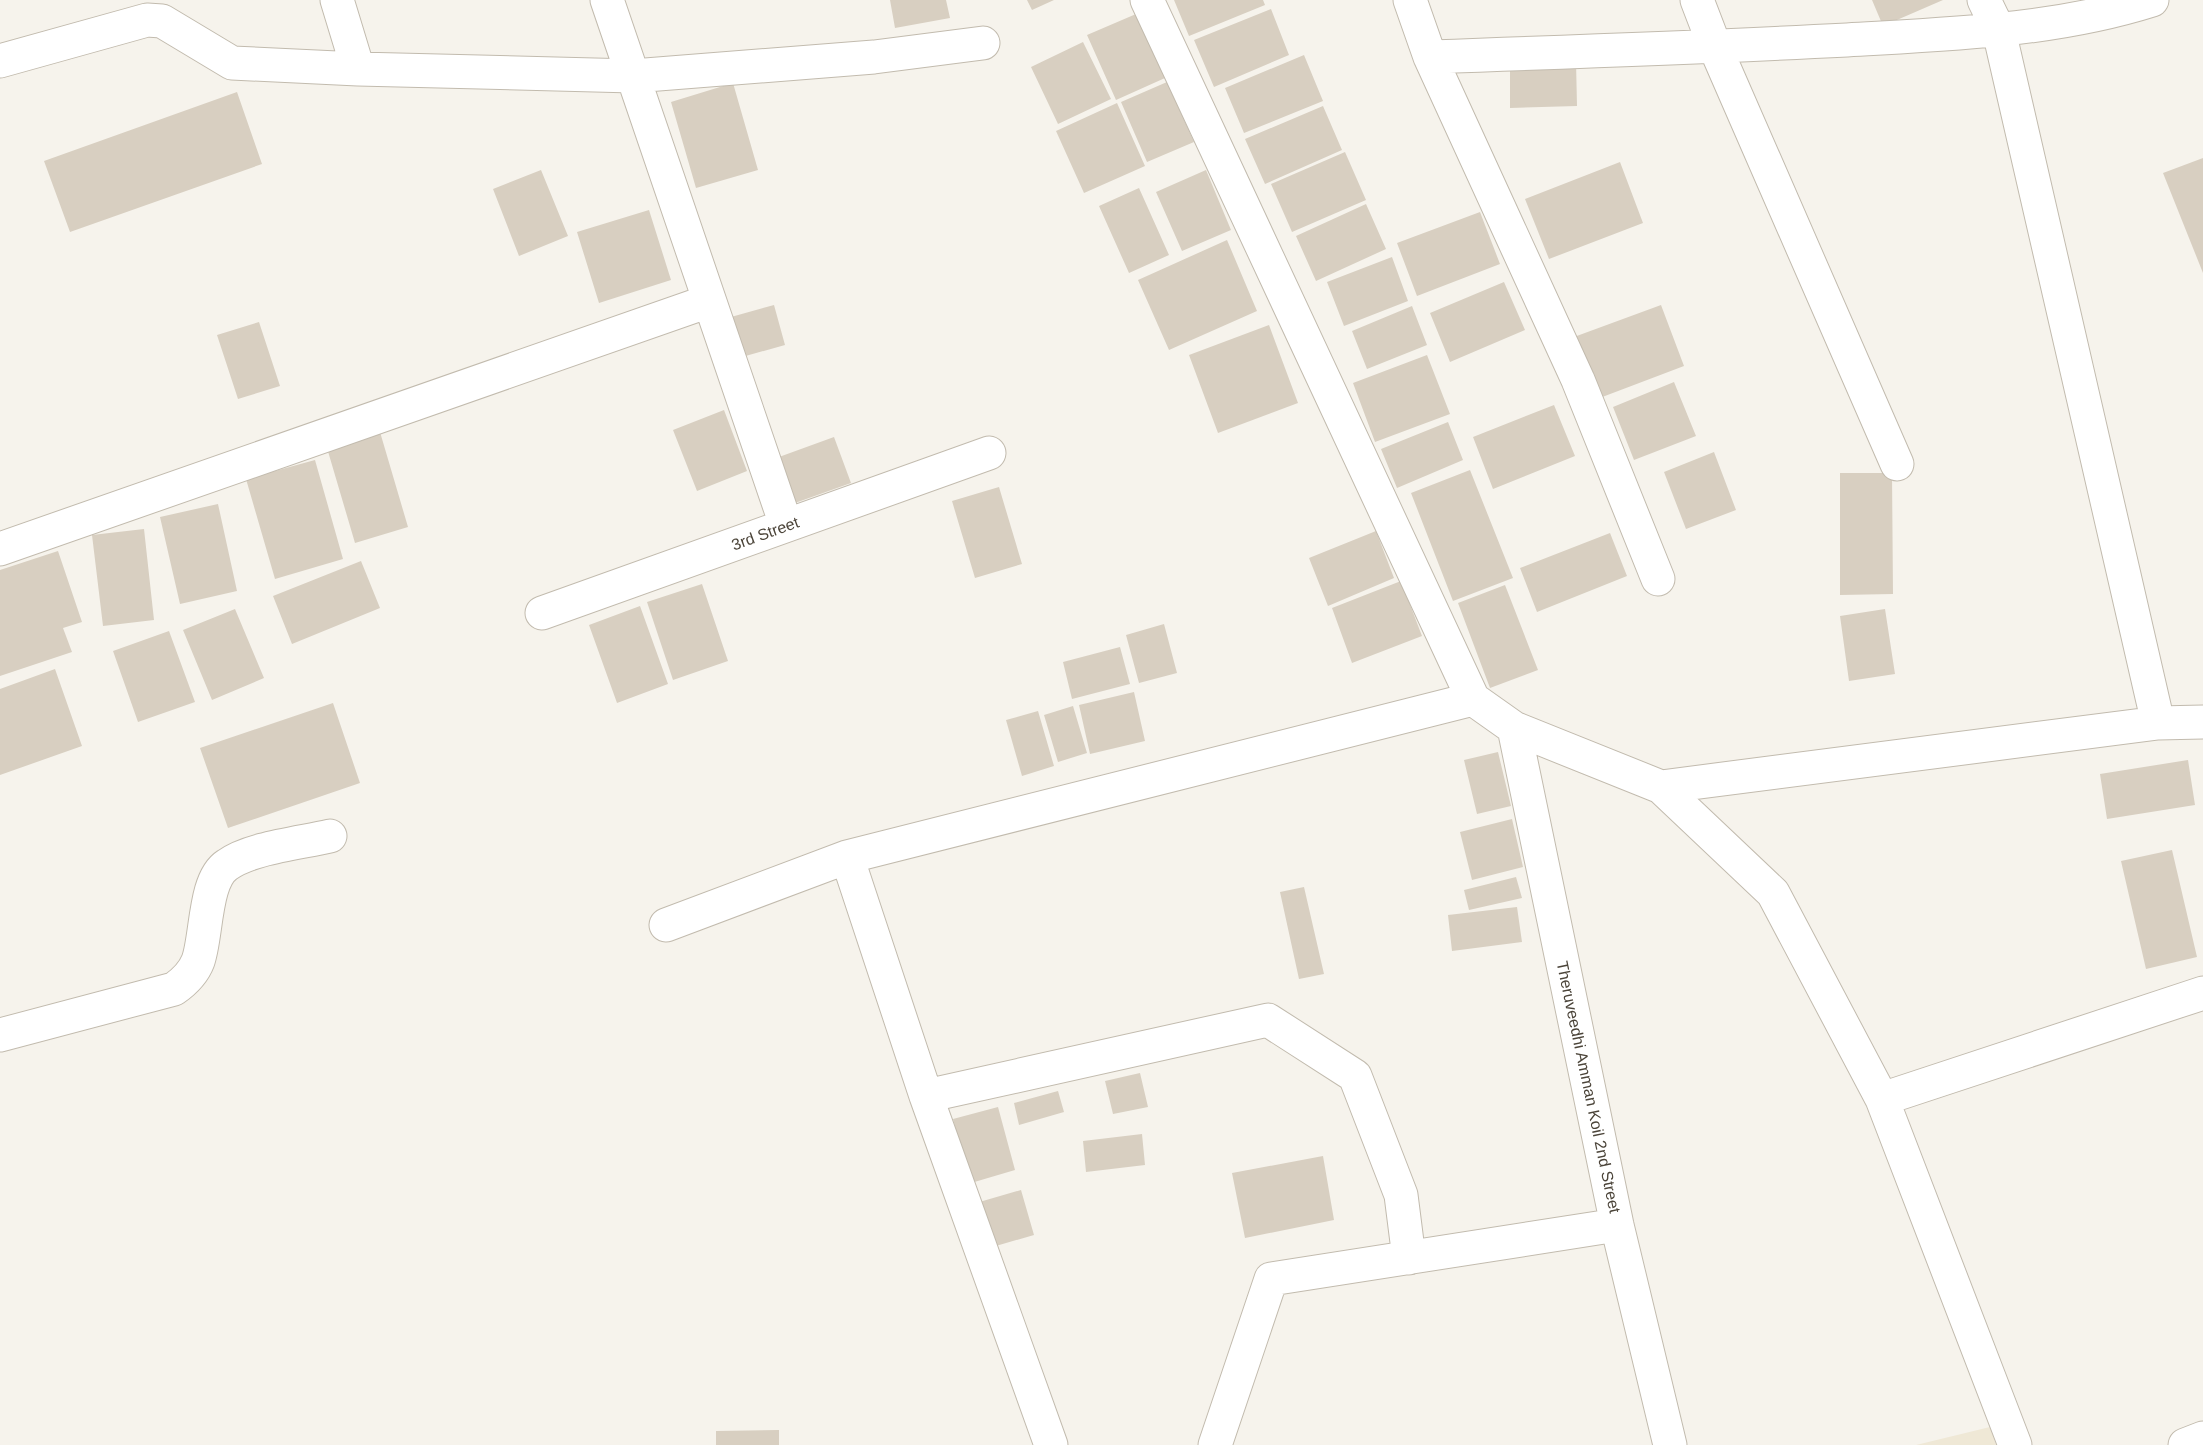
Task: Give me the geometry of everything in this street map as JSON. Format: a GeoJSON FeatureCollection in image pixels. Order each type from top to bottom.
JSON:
{"type":"FeatureCollection","features":[{"type":"Feature","properties":{"kind":"street"},"geometry":{"type":"LineString","coordinates":[[337,0],[358,69]]}},
{"type":"Feature","properties":{"kind":"street"},"geometry":{"type":"LineString","coordinates":[[607,0],[786,525]]}},
{"type":"Feature","properties":{"kind":"street"},"geometry":{"type":"LineString","coordinates":[[1147,0],[1473,699],[1514,728],[1661,787],[1773,893],[1882,1100],[2015,1445]]}},
{"type":"Feature","properties":{"kind":"street"},"geometry":{"type":"LineString","coordinates":[[1410,0],[1430,57],[1578,380],[1658,579]]}},
{"type":"Feature","properties":{"kind":"street"},"geometry":{"type":"LineString","coordinates":[[1697,0],[1715,47],[1897,465]]}},
{"type":"Feature","properties":{"kind":"street"},"geometry":{"type":"LineString","coordinates":[[1984,0],[1999,31],[2158,723]]}},
{"type":"Feature","properties":{"kind":"street"},"geometry":{"type":"LineString","coordinates":[[1430,57],[1715,47],[1999,31],[2121,10],[2152,0]]}},
{"type":"Feature","properties":{"kind":"street"},"geometry":{"type":"LineString","coordinates":[[0,61],[147,20],[162,21],[232,63],[358,69],[633,76],[874,57],[983,44]]}},
{"type":"Feature","properties":{"kind":"street"},"geometry":{"type":"LineString","coordinates":[[0,549],[709,301]]}},
{"type":"Feature","properties":{"kind":"street","name":"3rd Street"},"geometry":{"type":"LineString","coordinates":[[542,614],[988,453]]}},
{"type":"Feature","properties":{"kind":"street"},"geometry":{"type":"LineString","coordinates":[[666,925],[847,857],[1473,699]]}},
{"type":"Feature","properties":{"kind":"street"},"geometry":{"type":"LineString","coordinates":[[1661,787],[2158,723],[2203,722]]}},
{"type":"Feature","properties":{"kind":"street","name":"Theruveedhi Amman Koil 2nd Street"},"geometry":{"type":"LineString","coordinates":[[1514,728],[1617,1225],[1670,1445]]}},
{"type":"Feature","properties":{"kind":"street"},"geometry":{"type":"LineString","coordinates":[[0,1035],[174,989],[187,979],[198,961],[214,884],[224,866],[241,856],[330,836]]}},
{"type":"Feature","properties":{"kind":"street"},"geometry":{"type":"LineString","coordinates":[[847,857],[926,1096],[1051,1445]]}},
{"type":"Feature","properties":{"kind":"street"},"geometry":{"type":"LineString","coordinates":[[1882,1100],[2203,993]]}},
{"type":"Feature","properties":{"kind":"street"},"geometry":{"type":"LineString","coordinates":[[926,1096],[1268,1020],[1355,1076],[1401,1195],[1409,1258]]}},
{"type":"Feature","properties":{"kind":"street"},"geometry":{"type":"LineString","coordinates":[[1215,1445],[1271,1279],[1617,1225]]}},
{"type":"Feature","properties":{"kind":"street"},"geometry":{"type":"LineString","coordinates":[[2185,1445],[2203,1438]]}},
{"type":"Feature","properties":{"kind":"shaded area"},"geometry":{"type":"Polygon","coordinates":[[[1990,1427],[1996,1445],[1916,1445],[1990,1427]]]}},
{"type":"Feature","properties":{"kind":"building"},"geometry":{"type":"Polygon","coordinates":[[[890,0],[946,0],[950,18],[895,28],[890,0]]]}},
{"type":"Feature","properties":{"kind":"building"},"geometry":{"type":"Polygon","coordinates":[[[1027,0],[1054,0],[1032,10],[1027,0]]]}},
{"type":"Feature","properties":{"kind":"building"},"geometry":{"type":"Polygon","coordinates":[[[1174,0],[1263,0],[1265,5],[1189,36],[1174,0]]]}},
{"type":"Feature","properties":{"kind":"building"},"geometry":{"type":"Polygon","coordinates":[[[1872,0],[1943,0],[1883,26],[1872,0]]]}},
{"type":"Feature","properties":{"kind":"building"},"geometry":{"type":"Polygon","coordinates":[[[1271,9],[1289,55],[1214,87],[1194,40],[1271,9]]]}},
{"type":"Feature","properties":{"kind":"building"},"geometry":{"type":"Polygon","coordinates":[[[1136,14],[1165,78],[1116,100],[1087,35],[1136,14]]]}},
{"type":"Feature","properties":{"kind":"building"},"geometry":{"type":"Polygon","coordinates":[[[1083,42],[1111,99],[1058,124],[1031,67],[1083,42]]]}},
{"type":"Feature","properties":{"kind":"building"},"geometry":{"type":"Polygon","coordinates":[[[1304,55],[1323,101],[1244,133],[1225,88],[1304,55]]]}},
{"type":"Feature","properties":{"kind":"building"},"geometry":{"type":"Polygon","coordinates":[[[1576,61],[1577,106],[1510,108],[1510,62],[1576,61]]]}},
{"type":"Feature","properties":{"kind":"building"},"geometry":{"type":"Polygon","coordinates":[[[1167,82],[1194,142],[1147,162],[1121,102],[1167,82]]]}},
{"type":"Feature","properties":{"kind":"building"},"geometry":{"type":"Polygon","coordinates":[[[733,83],[758,170],[696,188],[671,102],[733,83]]]}},
{"type":"Feature","properties":{"kind":"building"},"geometry":{"type":"Polygon","coordinates":[[[237,92],[262,164],[70,232],[44,161],[237,92]]]}},
{"type":"Feature","properties":{"kind":"building"},"geometry":{"type":"Polygon","coordinates":[[[1117,103],[1145,166],[1084,193],[1056,131],[1117,103]]]}},
{"type":"Feature","properties":{"kind":"building"},"geometry":{"type":"Polygon","coordinates":[[[1323,106],[1342,150],[1265,184],[1245,139],[1323,106]]]}},
{"type":"Feature","properties":{"kind":"building"},"geometry":{"type":"Polygon","coordinates":[[[1345,152],[1366,200],[1292,232],[1271,184],[1345,152]]]}},
{"type":"Feature","properties":{"kind":"building"},"geometry":{"type":"Polygon","coordinates":[[[2203,158],[2203,273],[2163,173],[2203,158]]]}},
{"type":"Feature","properties":{"kind":"building"},"geometry":{"type":"Polygon","coordinates":[[[1620,162],[1643,223],[1549,259],[1525,199],[1620,162]]]}},
{"type":"Feature","properties":{"kind":"building"},"geometry":{"type":"Polygon","coordinates":[[[541,170],[568,236],[519,256],[493,189],[541,170]]]}},
{"type":"Feature","properties":{"kind":"building"},"geometry":{"type":"Polygon","coordinates":[[[1206,170],[1231,230],[1182,251],[1156,192],[1206,170]]]}},
{"type":"Feature","properties":{"kind":"building"},"geometry":{"type":"Polygon","coordinates":[[[1139,188],[1169,255],[1129,273],[1099,206],[1139,188]]]}},
{"type":"Feature","properties":{"kind":"building"},"geometry":{"type":"Polygon","coordinates":[[[1366,204],[1386,249],[1316,281],[1296,236],[1366,204]]]}},
{"type":"Feature","properties":{"kind":"building"},"geometry":{"type":"Polygon","coordinates":[[[649,210],[671,280],[599,303],[577,232],[649,210]]]}},
{"type":"Feature","properties":{"kind":"building"},"geometry":{"type":"Polygon","coordinates":[[[1480,212],[1500,264],[1417,296],[1397,243],[1480,212]]]}},
{"type":"Feature","properties":{"kind":"building"},"geometry":{"type":"Polygon","coordinates":[[[1227,240],[1257,311],[1169,350],[1138,280],[1227,240]]]}},
{"type":"Feature","properties":{"kind":"building"},"geometry":{"type":"Polygon","coordinates":[[[1392,257],[1408,301],[1344,326],[1327,282],[1392,257]]]}},
{"type":"Feature","properties":{"kind":"building"},"geometry":{"type":"Polygon","coordinates":[[[1504,282],[1525,330],[1450,362],[1430,313],[1504,282]]]}},
{"type":"Feature","properties":{"kind":"building"},"geometry":{"type":"Polygon","coordinates":[[[774,305],[785,345],[742,357],[731,317],[774,305]]]}},
{"type":"Feature","properties":{"kind":"building"},"geometry":{"type":"Polygon","coordinates":[[[1661,305],[1684,366],[1597,399],[1574,337],[1661,305]]]}},
{"type":"Feature","properties":{"kind":"building"},"geometry":{"type":"Polygon","coordinates":[[[1412,306],[1427,345],[1367,369],[1352,331],[1412,306]]]}},
{"type":"Feature","properties":{"kind":"building"},"geometry":{"type":"Polygon","coordinates":[[[259,322],[280,386],[238,399],[217,335],[259,322]]]}},
{"type":"Feature","properties":{"kind":"building"},"geometry":{"type":"Polygon","coordinates":[[[1269,325],[1298,403],[1218,433],[1189,355],[1269,325]]]}},
{"type":"Feature","properties":{"kind":"building"},"geometry":{"type":"Polygon","coordinates":[[[1427,355],[1450,414],[1375,442],[1353,383],[1427,355]]]}},
{"type":"Feature","properties":{"kind":"building"},"geometry":{"type":"Polygon","coordinates":[[[1674,382],[1696,436],[1634,460],[1613,407],[1674,382]]]}},
{"type":"Feature","properties":{"kind":"building"},"geometry":{"type":"Polygon","coordinates":[[[1554,405],[1575,456],[1493,489],[1473,437],[1554,405]]]}},
{"type":"Feature","properties":{"kind":"building"},"geometry":{"type":"Polygon","coordinates":[[[724,410],[747,471],[697,491],[673,430],[724,410]]]}},
{"type":"Feature","properties":{"kind":"building"},"geometry":{"type":"Polygon","coordinates":[[[1448,422],[1463,460],[1397,488],[1381,449],[1448,422]]]}},
{"type":"Feature","properties":{"kind":"building"},"geometry":{"type":"Polygon","coordinates":[[[380,432],[408,527],[355,543],[327,448],[380,432]]]}},
{"type":"Feature","properties":{"kind":"building"},"geometry":{"type":"Polygon","coordinates":[[[834,437],[851,483],[795,503],[779,457],[834,437]]]}},
{"type":"Feature","properties":{"kind":"building"},"geometry":{"type":"Polygon","coordinates":[[[1714,452],[1736,510],[1686,529],[1664,472],[1714,452]]]}},
{"type":"Feature","properties":{"kind":"building"},"geometry":{"type":"Polygon","coordinates":[[[315,460],[343,559],[275,579],[246,479],[315,460]]]}},
{"type":"Feature","properties":{"kind":"building"},"geometry":{"type":"Polygon","coordinates":[[[1470,470],[1513,578],[1453,601],[1411,493],[1470,470]]]}},
{"type":"Feature","properties":{"kind":"building"},"geometry":{"type":"Polygon","coordinates":[[[1840,473],[1892,473],[1893,594],[1840,595],[1840,473]]]}},
{"type":"Feature","properties":{"kind":"building"},"geometry":{"type":"Polygon","coordinates":[[[999,487],[1022,564],[975,578],[952,501],[999,487]]]}},
{"type":"Feature","properties":{"kind":"building"},"geometry":{"type":"Polygon","coordinates":[[[218,504],[237,591],[180,604],[160,517],[218,504]]]}},
{"type":"Feature","properties":{"kind":"building"},"geometry":{"type":"Polygon","coordinates":[[[144,529],[154,620],[103,626],[92,535],[144,529]]]}},
{"type":"Feature","properties":{"kind":"building"},"geometry":{"type":"Polygon","coordinates":[[[1376,531],[1394,578],[1328,606],[1309,558],[1376,531]]]}},
{"type":"Feature","properties":{"kind":"building"},"geometry":{"type":"Polygon","coordinates":[[[1610,533],[1627,576],[1537,612],[1520,568],[1610,533]]]}},
{"type":"Feature","properties":{"kind":"building"},"geometry":{"type":"Polygon","coordinates":[[[58,551],[82,622],[63,628],[72,652],[0,676],[0,570],[58,551]]]}},
{"type":"Feature","properties":{"kind":"building"},"geometry":{"type":"Polygon","coordinates":[[[361,561],[380,608],[292,644],[273,596],[361,561]]]}},
{"type":"Feature","properties":{"kind":"building"},"geometry":{"type":"Polygon","coordinates":[[[1401,581],[1422,636],[1352,663],[1332,608],[1401,581]]]}},
{"type":"Feature","properties":{"kind":"building"},"geometry":{"type":"Polygon","coordinates":[[[702,584],[728,661],[673,680],[647,602],[702,584]]]}},
{"type":"Feature","properties":{"kind":"building"},"geometry":{"type":"Polygon","coordinates":[[[1505,585],[1538,670],[1490,688],[1458,603],[1505,585]]]}},
{"type":"Feature","properties":{"kind":"building"},"geometry":{"type":"Polygon","coordinates":[[[640,606],[668,684],[617,703],[589,625],[640,606]]]}},
{"type":"Feature","properties":{"kind":"building"},"geometry":{"type":"Polygon","coordinates":[[[235,609],[264,678],[212,700],[183,630],[235,609]]]}},
{"type":"Feature","properties":{"kind":"building"},"geometry":{"type":"Polygon","coordinates":[[[1885,609],[1895,674],[1849,681],[1840,616],[1885,609]]]}},
{"type":"Feature","properties":{"kind":"building"},"geometry":{"type":"Polygon","coordinates":[[[1164,624],[1177,673],[1139,683],[1126,635],[1164,624]]]}},
{"type":"Feature","properties":{"kind":"building"},"geometry":{"type":"Polygon","coordinates":[[[169,631],[195,702],[138,722],[113,651],[169,631]]]}},
{"type":"Feature","properties":{"kind":"building"},"geometry":{"type":"Polygon","coordinates":[[[1120,647],[1130,684],[1072,699],[1063,662],[1120,647]]]}},
{"type":"Feature","properties":{"kind":"building"},"geometry":{"type":"Polygon","coordinates":[[[55,669],[82,746],[0,775],[0,689],[55,669]]]}},
{"type":"Feature","properties":{"kind":"building"},"geometry":{"type":"Polygon","coordinates":[[[1134,692],[1145,741],[1090,754],[1079,705],[1134,692]]]}},
{"type":"Feature","properties":{"kind":"building"},"geometry":{"type":"Polygon","coordinates":[[[333,703],[360,783],[228,828],[200,748],[333,703]]]}},
{"type":"Feature","properties":{"kind":"building"},"geometry":{"type":"Polygon","coordinates":[[[1073,706],[1087,753],[1058,762],[1044,715],[1073,706]]]}},
{"type":"Feature","properties":{"kind":"building"},"geometry":{"type":"Polygon","coordinates":[[[1038,711],[1054,766],[1022,776],[1006,720],[1038,711]]]}},
{"type":"Feature","properties":{"kind":"building"},"geometry":{"type":"Polygon","coordinates":[[[1498,752],[1511,806],[1477,814],[1464,760],[1498,752]]]}},
{"type":"Feature","properties":{"kind":"building"},"geometry":{"type":"Polygon","coordinates":[[[2188,760],[2195,805],[2107,819],[2100,774],[2188,760]]]}},
{"type":"Feature","properties":{"kind":"building"},"geometry":{"type":"Polygon","coordinates":[[[1512,819],[1523,867],[1472,880],[1460,832],[1512,819]]]}},
{"type":"Feature","properties":{"kind":"building"},"geometry":{"type":"Polygon","coordinates":[[[2172,850],[2197,957],[2146,969],[2121,861],[2172,850]]]}},
{"type":"Feature","properties":{"kind":"building"},"geometry":{"type":"Polygon","coordinates":[[[1516,877],[1522,898],[1469,910],[1464,890],[1516,877]]]}},
{"type":"Feature","properties":{"kind":"building"},"geometry":{"type":"Polygon","coordinates":[[[1304,887],[1324,974],[1299,979],[1280,892],[1304,887]]]}},
{"type":"Feature","properties":{"kind":"building"},"geometry":{"type":"Polygon","coordinates":[[[1517,907],[1522,942],[1452,951],[1448,915],[1517,907]]]}},
{"type":"Feature","properties":{"kind":"building"},"geometry":{"type":"Polygon","coordinates":[[[1140,1073],[1148,1107],[1113,1114],[1105,1081],[1140,1073]]]}},
{"type":"Feature","properties":{"kind":"building"},"geometry":{"type":"Polygon","coordinates":[[[1058,1091],[1064,1112],[1019,1125],[1014,1103],[1058,1091]]]}},
{"type":"Feature","properties":{"kind":"building"},"geometry":{"type":"Polygon","coordinates":[[[998,1107],[1015,1170],[971,1183],[953,1119],[998,1107]]]}},
{"type":"Feature","properties":{"kind":"building"},"geometry":{"type":"Polygon","coordinates":[[[1142,1134],[1145,1165],[1086,1172],[1083,1141],[1142,1134]]]}},
{"type":"Feature","properties":{"kind":"building"},"geometry":{"type":"Polygon","coordinates":[[[1323,1156],[1334,1220],[1245,1238],[1232,1173],[1323,1156]]]}},
{"type":"Feature","properties":{"kind":"building"},"geometry":{"type":"Polygon","coordinates":[[[1021,1190],[1034,1235],[989,1248],[976,1203],[1021,1190]]]}},
{"type":"Feature","properties":{"kind":"building"},"geometry":{"type":"Polygon","coordinates":[[[779,1430],[779,1445],[716,1445],[716,1431],[779,1430]]]}}]}
